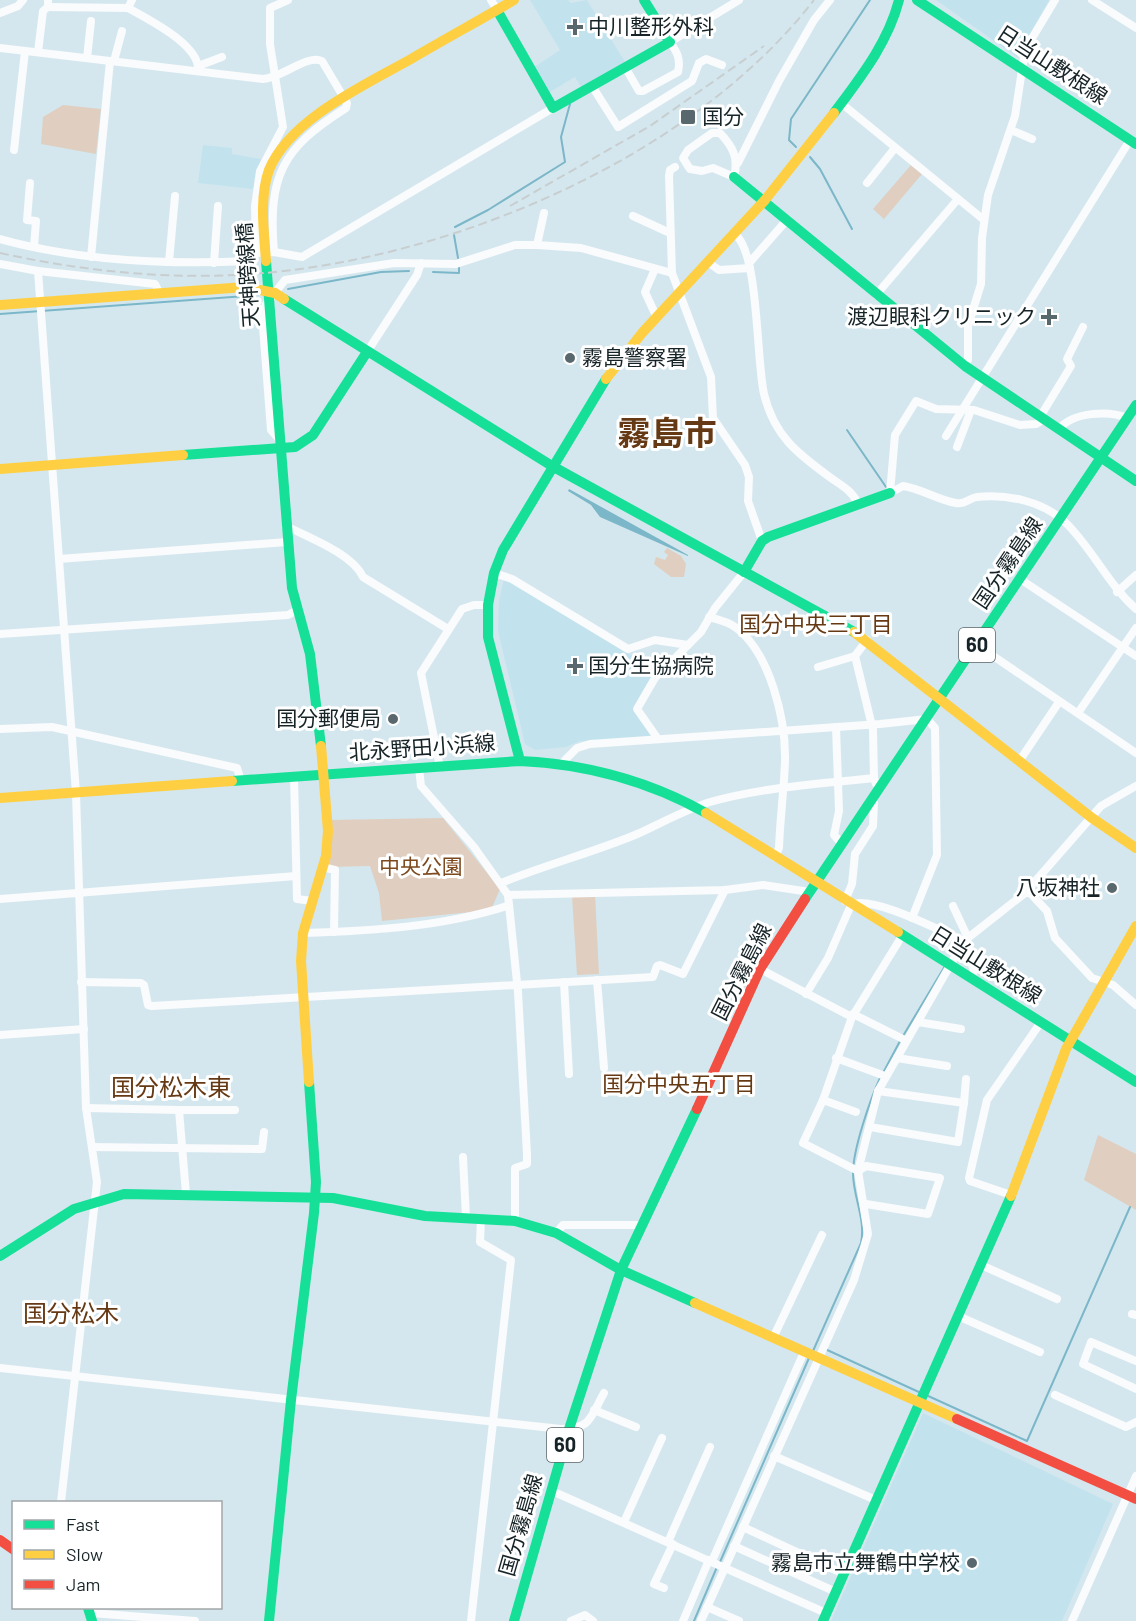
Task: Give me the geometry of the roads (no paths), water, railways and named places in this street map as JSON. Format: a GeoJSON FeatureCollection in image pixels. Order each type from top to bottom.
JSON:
{"type":"FeatureCollection","features":[{"type":"Feature","properties":{"kind":"street"},"geometry":{"type":"LineString","coordinates":[[0,14],[18,6],[23,0]]}},
{"type":"Feature","properties":{"kind":"street"},"geometry":{"type":"LineString","coordinates":[[0,239],[91,257],[169,262],[249,261],[256,253],[255,207],[260,171],[283,127],[270,44],[270,4],[288,0]]}},
{"type":"Feature","properties":{"kind":"street"},"geometry":{"type":"LineString","coordinates":[[344,97],[494,5],[514,0]]}},
{"type":"Feature","properties":{"kind":"street"},"geometry":{"type":"LineString","coordinates":[[624,67],[633,86],[643,91],[678,72],[680,63],[678,53],[644,0]]}},
{"type":"Feature","properties":{"kind":"street"},"geometry":{"type":"LineString","coordinates":[[256,253],[274,252],[295,257],[306,255],[739,0]]}},
{"type":"Feature","properties":{"kind":"street"},"geometry":{"type":"LineString","coordinates":[[734,177],[738,163],[778,81],[814,20],[830,0]]}},
{"type":"Feature","properties":{"kind":"street"},"geometry":{"type":"LineString","coordinates":[[520,761],[490,652],[488,605],[494,573],[503,550],[612,368],[633,342],[764,203],[841,103],[888,32],[899,0]]}},
{"type":"Feature","properties":{"kind":"street","name":"日当山敷根線"},"geometry":{"type":"LineString","coordinates":[[917,0],[1133,142]]}},
{"type":"Feature","properties":{"kind":"street"},"geometry":{"type":"LineString","coordinates":[[964,366],[968,360],[968,326],[981,284],[984,220],[988,195],[1011,130],[1016,110],[1020,68],[1025,50],[1055,0]]}},
{"type":"Feature","properties":{"kind":"street"},"geometry":{"type":"LineString","coordinates":[[1092,0],[1136,28]]}},
{"type":"Feature","properties":{"kind":"street"},"geometry":{"type":"LineString","coordinates":[[38,52],[41,19],[48,4],[130,4],[188,49],[198,69]]}},
{"type":"Feature","properties":{"kind":"street"},"geometry":{"type":"LineString","coordinates":[[494,5],[554,108]]}},
{"type":"Feature","properties":{"kind":"street"},"geometry":{"type":"LineString","coordinates":[[87,58],[91,21]]}},
{"type":"Feature","properties":{"kind":"street"},"geometry":{"type":"LineString","coordinates":[[91,257],[112,61],[122,31]]}},
{"type":"Feature","properties":{"kind":"street"},"geometry":{"type":"LineString","coordinates":[[0,48],[276,78],[316,58],[322,61],[344,97],[347,103],[346,108],[309,134],[293,150],[281,168],[273,206],[274,252]]}},
{"type":"Feature","properties":{"kind":"street"},"geometry":{"type":"LineString","coordinates":[[15,150],[26,51]]}},
{"type":"Feature","properties":{"kind":"street"},"geometry":{"type":"LineString","coordinates":[[198,69],[222,57]]}},
{"type":"Feature","properties":{"kind":"street"},"geometry":{"type":"LineString","coordinates":[[592,86],[618,127],[692,81],[699,63],[706,59],[722,65]]}},
{"type":"Feature","properties":{"kind":"street","name":"天神跨線橋"},"geometry":{"type":"LineString","coordinates":[[269,1621],[291,1400],[315,1197],[301,961],[303,933],[322,867],[328,831],[325,775],[310,654],[292,588],[287,542],[264,206],[269,171],[290,138],[344,97]]}},
{"type":"Feature","properties":{"kind":"street"},"geometry":{"type":"LineString","coordinates":[[841,103],[984,220]]}},
{"type":"Feature","properties":{"kind":"street"},"geometry":{"type":"LineString","coordinates":[[1011,130],[1032,139]]}},
{"type":"Feature","properties":{"kind":"street"},"geometry":{"type":"LineString","coordinates":[[738,163],[735,154],[720,133],[712,133],[688,150],[683,158],[690,169],[702,171],[713,168],[734,177],[964,366],[1136,481]]}},
{"type":"Feature","properties":{"kind":"street"},"geometry":{"type":"LineString","coordinates":[[946,436],[961,409],[1133,142]]}},
{"type":"Feature","properties":{"kind":"street"},"geometry":{"type":"LineString","coordinates":[[867,183],[895,148]]}},
{"type":"Feature","properties":{"kind":"street"},"geometry":{"type":"LineString","coordinates":[[675,167],[670,170],[669,176],[672,273],[711,376],[713,418],[745,465],[749,477],[748,501],[762,541]]}},
{"type":"Feature","properties":{"kind":"street"},"geometry":{"type":"LineString","coordinates":[[30,183],[27,220],[36,221],[34,247]]}},
{"type":"Feature","properties":{"kind":"street"},"geometry":{"type":"LineString","coordinates":[[169,262],[175,196]]}},
{"type":"Feature","properties":{"kind":"street"},"geometry":{"type":"LineString","coordinates":[[876,295],[958,199]]}},
{"type":"Feature","properties":{"kind":"street"},"geometry":{"type":"LineString","coordinates":[[214,262],[218,206]]}},
{"type":"Feature","properties":{"kind":"street"},"geometry":{"type":"LineString","coordinates":[[537,245],[544,213]]}},
{"type":"Feature","properties":{"kind":"street"},"geometry":{"type":"LineString","coordinates":[[633,216],[670,233]]}},
{"type":"Feature","properties":{"kind":"street"},"geometry":{"type":"LineString","coordinates":[[709,263],[719,270],[750,265],[786,221]]}},
{"type":"Feature","properties":{"kind":"street"},"geometry":{"type":"LineString","coordinates":[[736,235],[744,242],[750,265],[757,346],[765,395],[772,416],[793,450],[850,492],[857,502]]}},
{"type":"Feature","properties":{"kind":"street"},"geometry":{"type":"LineString","coordinates":[[280,444],[271,430],[262,314],[285,280],[394,263],[456,264],[515,245],[581,248],[672,273]]}},
{"type":"Feature","properties":{"kind":"street"},"geometry":{"type":"LineString","coordinates":[[0,469],[280,444],[295,447],[309,440],[417,275],[421,263]]}},
{"type":"Feature","properties":{"kind":"street"},"geometry":{"type":"LineString","coordinates":[[0,264],[38,271],[155,284],[159,292]]}},
{"type":"Feature","properties":{"kind":"street"},"geometry":{"type":"LineString","coordinates":[[655,269],[645,292],[657,318]]}},
{"type":"Feature","properties":{"kind":"street"},"geometry":{"type":"LineString","coordinates":[[38,271],[76,793],[86,1108],[96,1200],[61,1501]]}},
{"type":"Feature","properties":{"kind":"street"},"geometry":{"type":"LineString","coordinates":[[0,305],[41,307],[159,292],[245,287],[275,293],[552,466],[803,602],[867,640],[1092,818],[1136,849]]}},
{"type":"Feature","properties":{"kind":"street"},"geometry":{"type":"LineString","coordinates":[[890,493],[895,435],[916,401],[936,409],[971,410],[1020,425],[1036,424],[1042,418],[1071,366],[1067,359],[1083,327]]}},
{"type":"Feature","properties":{"kind":"street","name":"国分霧島線"},"geometry":{"type":"LineString","coordinates":[[517,1620],[569,1429],[621,1270],[722,1057],[760,969],[1136,405]]}},
{"type":"Feature","properties":{"kind":"street"},"geometry":{"type":"LineString","coordinates":[[957,447],[971,410]]}},
{"type":"Feature","properties":{"kind":"street"},"geometry":{"type":"LineString","coordinates":[[1059,429],[1064,423],[1098,413],[1118,414],[1128,418]]}},
{"type":"Feature","properties":{"kind":"street"},"geometry":{"type":"LineString","coordinates":[[658,740],[637,709],[655,678],[701,632],[709,617],[744,572],[762,541],[857,502],[890,493],[903,486],[957,503],[967,503],[976,497],[1026,500],[1056,513],[1081,539],[1118,592],[1136,609]]}},
{"type":"Feature","properties":{"kind":"street"},"geometry":{"type":"LineString","coordinates":[[286,526],[317,541],[359,568],[363,577],[448,629]]}},
{"type":"Feature","properties":{"kind":"street"},"geometry":{"type":"LineString","coordinates":[[59,559],[287,542]]}},
{"type":"Feature","properties":{"kind":"street"},"geometry":{"type":"LineString","coordinates":[[494,573],[512,579],[624,649],[635,649],[655,640],[688,645]]}},
{"type":"Feature","properties":{"kind":"street"},"geometry":{"type":"LineString","coordinates":[[1118,592],[1136,575]]}},
{"type":"Feature","properties":{"kind":"street"},"geometry":{"type":"LineString","coordinates":[[1020,579],[1136,656]]}},
{"type":"Feature","properties":{"kind":"street"},"geometry":{"type":"LineString","coordinates":[[440,767],[421,673],[462,609],[474,605],[488,605]]}},
{"type":"Feature","properties":{"kind":"street"},"geometry":{"type":"LineString","coordinates":[[0,634],[288,615],[299,609]]}},
{"type":"Feature","properties":{"kind":"street"},"geometry":{"type":"LineString","coordinates":[[709,617],[736,627],[763,660],[783,731],[785,761],[779,848],[776,857]]}},
{"type":"Feature","properties":{"kind":"street"},"geometry":{"type":"LineString","coordinates":[[1078,713],[1136,628]]}},
{"type":"Feature","properties":{"kind":"street"},"geometry":{"type":"LineString","coordinates":[[818,667],[855,656],[867,640]]}},
{"type":"Feature","properties":{"kind":"street"},"geometry":{"type":"LineString","coordinates":[[977,645],[1136,753]]}},
{"type":"Feature","properties":{"kind":"street"},"geometry":{"type":"LineString","coordinates":[[855,656],[872,724],[874,778],[876,784],[881,787]]}},
{"type":"Feature","properties":{"kind":"street"},"geometry":{"type":"LineString","coordinates":[[1020,760],[1059,702]]}},
{"type":"Feature","properties":{"kind":"street"},"geometry":{"type":"LineString","coordinates":[[564,761],[571,753],[583,746],[927,719],[935,728],[937,855],[912,918]]}},
{"type":"Feature","properties":{"kind":"street"},"geometry":{"type":"LineString","coordinates":[[0,729],[42,725],[72,731],[237,768],[241,781]]}},
{"type":"Feature","properties":{"kind":"street"},"geometry":{"type":"LineString","coordinates":[[836,727],[839,811],[834,835],[842,844]]}},
{"type":"Feature","properties":{"kind":"street","name":"北永野田小浜線"},"geometry":{"type":"LineString","coordinates":[[0,798],[520,761],[564,761],[624,775],[670,793],[776,857],[813,887]]}},
{"type":"Feature","properties":{"kind":"street"},"geometry":{"type":"LineString","coordinates":[[419,768],[421,786],[474,847],[508,895],[507,906],[517,985],[527,1164],[515,1168],[515,1221]]}},
{"type":"Feature","properties":{"kind":"street"},"geometry":{"type":"LineString","coordinates":[[294,777],[297,899],[312,901]]}},
{"type":"Feature","properties":{"kind":"street"},"geometry":{"type":"LineString","coordinates":[[501,883],[634,835],[696,807],[782,789],[874,778]]}},
{"type":"Feature","properties":{"kind":"street"},"geometry":{"type":"LineString","coordinates":[[683,1621],[811,1355],[854,1280],[868,1234],[866,1204],[854,1170],[870,1127],[882,1076],[897,1058],[902,1039],[918,1022],[963,939],[1025,893],[1101,806],[1136,786]]}},
{"type":"Feature","properties":{"kind":"street"},"geometry":{"type":"LineString","coordinates":[[806,994],[838,937],[852,884],[855,854],[873,826],[875,798]]}},
{"type":"Feature","properties":{"kind":"street"},"geometry":{"type":"LineString","coordinates":[[322,867],[334,870],[334,932]]}},
{"type":"Feature","properties":{"kind":"street"},"geometry":{"type":"LineString","coordinates":[[0,899],[296,876]]}},
{"type":"Feature","properties":{"kind":"street"},"geometry":{"type":"LineString","coordinates":[[508,895],[725,890],[763,885],[813,887]]}},
{"type":"Feature","properties":{"kind":"street","name":"日当山敷根線"},"geometry":{"type":"LineString","coordinates":[[813,887],[848,903],[1136,1082]]}},
{"type":"Feature","properties":{"kind":"street"},"geometry":{"type":"LineString","coordinates":[[81,982],[141,983],[144,985],[148,1005],[152,1006],[653,977],[657,966],[660,965],[683,974],[725,890]]}},
{"type":"Feature","properties":{"kind":"street"},"geometry":{"type":"LineString","coordinates":[[1025,893],[1029,893],[1047,912],[1055,938],[1092,978],[1113,985],[1136,1005]]}},
{"type":"Feature","properties":{"kind":"street"},"geometry":{"type":"LineString","coordinates":[[848,903],[862,902],[912,918],[963,939]]}},
{"type":"Feature","properties":{"kind":"street"},"geometry":{"type":"LineString","coordinates":[[303,933],[391,929],[465,917],[507,906]]}},
{"type":"Feature","properties":{"kind":"street"},"geometry":{"type":"LineString","coordinates":[[953,906],[974,971],[971,979]]}},
{"type":"Feature","properties":{"kind":"street"},"geometry":{"type":"LineString","coordinates":[[552,1491],[724,1566],[825,1617],[1011,1195],[1070,1041],[1136,926]]}},
{"type":"Feature","properties":{"kind":"street"},"geometry":{"type":"LineString","coordinates":[[866,1204],[928,1214],[940,1178],[866,1166],[854,1170],[803,1143],[823,1100],[836,1058],[853,1016],[902,936]]}},
{"type":"Feature","properties":{"kind":"street"},"geometry":{"type":"LineString","coordinates":[[760,969],[806,994],[902,1039]]}},
{"type":"Feature","properties":{"kind":"street"},"geometry":{"type":"LineString","coordinates":[[597,980],[604,1068]]}},
{"type":"Feature","properties":{"kind":"street"},"geometry":{"type":"LineString","coordinates":[[564,982],[569,1074]]}},
{"type":"Feature","properties":{"kind":"street"},"geometry":{"type":"LineString","coordinates":[[918,1022],[961,1029]]}},
{"type":"Feature","properties":{"kind":"street"},"geometry":{"type":"LineString","coordinates":[[1011,1195],[970,1182],[969,1178],[987,1100],[1041,1022]]}},
{"type":"Feature","properties":{"kind":"street"},"geometry":{"type":"LineString","coordinates":[[0,1035],[84,1029]]}},
{"type":"Feature","properties":{"kind":"street"},"geometry":{"type":"LineString","coordinates":[[836,1058],[882,1076]]}},
{"type":"Feature","properties":{"kind":"street"},"geometry":{"type":"LineString","coordinates":[[897,1058],[947,1066]]}},
{"type":"Feature","properties":{"kind":"street"},"geometry":{"type":"LineString","coordinates":[[870,1127],[958,1142],[966,1079]]}},
{"type":"Feature","properties":{"kind":"street"},"geometry":{"type":"LineString","coordinates":[[878,1091],[964,1103]]}},
{"type":"Feature","properties":{"kind":"street"},"geometry":{"type":"LineString","coordinates":[[823,1100],[856,1112]]}},
{"type":"Feature","properties":{"kind":"street"},"geometry":{"type":"LineString","coordinates":[[86,1108],[236,1110]]}},
{"type":"Feature","properties":{"kind":"street"},"geometry":{"type":"LineString","coordinates":[[179,1110],[186,1194]]}},
{"type":"Feature","properties":{"kind":"street"},"geometry":{"type":"LineString","coordinates":[[92,1147],[261,1149],[264,1132]]}},
{"type":"Feature","properties":{"kind":"street"},"geometry":{"type":"LineString","coordinates":[[463,1157],[466,1218]]}},
{"type":"Feature","properties":{"kind":"street"},"geometry":{"type":"LineString","coordinates":[[0,1256],[50,1220],[81,1204],[124,1194],[333,1198],[425,1216],[515,1221],[556,1233],[621,1270],[1132,1497]]}},
{"type":"Feature","properties":{"kind":"street"},"geometry":{"type":"LineString","coordinates":[[471,1621],[511,1260],[480,1242],[481,1219]]}},
{"type":"Feature","properties":{"kind":"street"},"geometry":{"type":"LineString","coordinates":[[556,1233],[563,1225],[641,1225]]}},
{"type":"Feature","properties":{"kind":"street"},"geometry":{"type":"LineString","coordinates":[[773,1338],[822,1235]]}},
{"type":"Feature","properties":{"kind":"street"},"geometry":{"type":"LineString","coordinates":[[981,1265],[1058,1299]]}},
{"type":"Feature","properties":{"kind":"street"},"geometry":{"type":"LineString","coordinates":[[958,1316],[1040,1352]]}},
{"type":"Feature","properties":{"kind":"street"},"geometry":{"type":"LineString","coordinates":[[1136,1361],[1091,1342],[1083,1364],[1136,1389]]}},
{"type":"Feature","properties":{"kind":"street"},"geometry":{"type":"LineString","coordinates":[[701,1621],[774,1456],[811,1355]]}},
{"type":"Feature","properties":{"kind":"street"},"geometry":{"type":"LineString","coordinates":[[0,1368],[579,1430],[585,1426],[604,1393]]}},
{"type":"Feature","properties":{"kind":"street"},"geometry":{"type":"LineString","coordinates":[[1055,1395],[1126,1427],[1136,1422]]}},
{"type":"Feature","properties":{"kind":"street"},"geometry":{"type":"LineString","coordinates":[[594,1410],[636,1427]]}},
{"type":"Feature","properties":{"kind":"street"},"geometry":{"type":"LineString","coordinates":[[624,1522],[662,1438]]}},
{"type":"Feature","properties":{"kind":"street"},"geometry":{"type":"LineString","coordinates":[[664,1588],[654,1584],[710,1447]]}},
{"type":"Feature","properties":{"kind":"street"},"geometry":{"type":"LineString","coordinates":[[774,1456],[876,1500]]}},
{"type":"Feature","properties":{"kind":"street"},"geometry":{"type":"LineString","coordinates":[[1072,1621],[1132,1497],[1136,1476]]}},
{"type":"Feature","properties":{"kind":"street"},"geometry":{"type":"LineString","coordinates":[[743,1527],[844,1574]]}},
{"type":"Feature","properties":{"kind":"street"},"geometry":{"type":"LineString","coordinates":[[734,1546],[836,1592]]}},
{"type":"Feature","properties":{"kind":"street"},"geometry":{"type":"LineString","coordinates":[[707,1607],[739,1621]]}},
{"type":"Feature","properties":{"kind":"street"},"geometry":{"type":"LineString","coordinates":[[90,1614],[195,1621]]}},
{"type":"Feature","properties":{"kind":"street"},"geometry":{"type":"LineString","coordinates":[[571,1621],[585,1615],[593,1621]]}},
{"type":"Feature","properties":{"kind":"water"},"geometry":{"type":"Polygon","coordinates":[[[569,489],[688,556],[600,517],[591,505],[568,491],[569,489]]]}},
{"type":"Feature","properties":{"kind":"waterway"},"geometry":{"type":"LineString","coordinates":[[796,147],[789,140],[791,119],[870,0]]}},
{"type":"Feature","properties":{"kind":"waterway"},"geometry":{"type":"LineString","coordinates":[[455,227],[488,210],[565,162],[561,137],[570,104]]}},
{"type":"Feature","properties":{"kind":"waterway"},"geometry":{"type":"LineString","coordinates":[[810,157],[820,169],[852,229]]}},
{"type":"Feature","properties":{"kind":"waterway"},"geometry":{"type":"LineString","coordinates":[[454,235],[458,258]]}},
{"type":"Feature","properties":{"kind":"waterway"},"geometry":{"type":"LineString","coordinates":[[433,272],[459,273],[459,266]]}},
{"type":"Feature","properties":{"kind":"waterway"},"geometry":{"type":"LineString","coordinates":[[288,289],[381,272],[409,271]]}},
{"type":"Feature","properties":{"kind":"waterway"},"geometry":{"type":"LineString","coordinates":[[0,314],[258,295]]}},
{"type":"Feature","properties":{"kind":"waterway"},"geometry":{"type":"LineString","coordinates":[[847,430],[886,487]]}},
{"type":"Feature","properties":{"kind":"waterway"},"geometry":{"type":"LineString","coordinates":[[903,1036],[945,966]]}},
{"type":"Feature","properties":{"kind":"waterway"},"geometry":{"type":"LineString","coordinates":[[883,1073],[900,1041]]}},
{"type":"Feature","properties":{"kind":"waterway"},"geometry":{"type":"LineString","coordinates":[[813,1351],[861,1243],[862,1225],[854,1182],[854,1163],[863,1125],[880,1078]]}},
{"type":"Feature","properties":{"kind":"waterway"},"geometry":{"type":"LineString","coordinates":[[926,1395],[1027,1441],[1130,1207]]}},
{"type":"Feature","properties":{"kind":"waterway"},"geometry":{"type":"LineString","coordinates":[[825,1349],[921,1393]]}},
{"type":"Feature","properties":{"kind":"waterway"},"geometry":{"type":"LineString","coordinates":[[720,1562],[809,1358]]}},
{"type":"Feature","properties":{"kind":"waterway"},"geometry":{"type":"LineString","coordinates":[[694,1621],[717,1567]]}},
{"type":"Feature","properties":{"kind":"railway"},"geometry":{"type":"LineString","coordinates":[[0,253],[94,269],[157,275],[220,276],[328,265],[406,248],[484,223],[561,191],[634,153],[702,108],[763,57],[814,0]]}},
{"type":"Feature","properties":{"kind":"railway"},"geometry":{"type":"LineString","coordinates":[[510,206],[650,126],[764,46]]}},
{"type":"Feature","properties":{"kind":"place","name":"中川整形外科"},"geometry":{"type":"Point","coordinates":[575,27]}},
{"type":"Feature","properties":{"kind":"place","name":"国分"},"geometry":{"type":"Point","coordinates":[688,117]}},
{"type":"Feature","properties":{"kind":"place","name":"渡辺眼科クリニック"},"geometry":{"type":"Point","coordinates":[1049,317]}},
{"type":"Feature","properties":{"kind":"place","name":"霧島警察署"},"geometry":{"type":"Point","coordinates":[570,358]}},
{"type":"Feature","properties":{"kind":"place","name":"国分生協病院"},"geometry":{"type":"Point","coordinates":[575,666]}},
{"type":"Feature","properties":{"kind":"place","name":"国分郵便局"},"geometry":{"type":"Point","coordinates":[393,719]}},
{"type":"Feature","properties":{"kind":"place","name":"八坂神社"},"geometry":{"type":"Point","coordinates":[1112,888]}},
{"type":"Feature","properties":{"kind":"place","name":"霧島市立舞鶴中学校"},"geometry":{"type":"Point","coordinates":[972,1563]}},
{"type":"Feature","properties":{"kind":"district","name":"霧島市"},"geometry":{"type":"Point","coordinates":[667,433]}},
{"type":"Feature","properties":{"kind":"district","name":"国分中央三丁目"},"geometry":{"type":"Point","coordinates":[816,624]}},
{"type":"Feature","properties":{"kind":"district","name":"国分中央五丁目"},"geometry":{"type":"Point","coordinates":[679,1084]}},
{"type":"Feature","properties":{"kind":"district","name":"国分松木東"},"geometry":{"type":"Point","coordinates":[171,1088]}},
{"type":"Feature","properties":{"kind":"district","name":"国分松木"},"geometry":{"type":"Point","coordinates":[71,1314]}},
{"type":"Feature","properties":{"kind":"park label","name":"中央公園"},"geometry":{"type":"Point","coordinates":[421,867]}}]}
